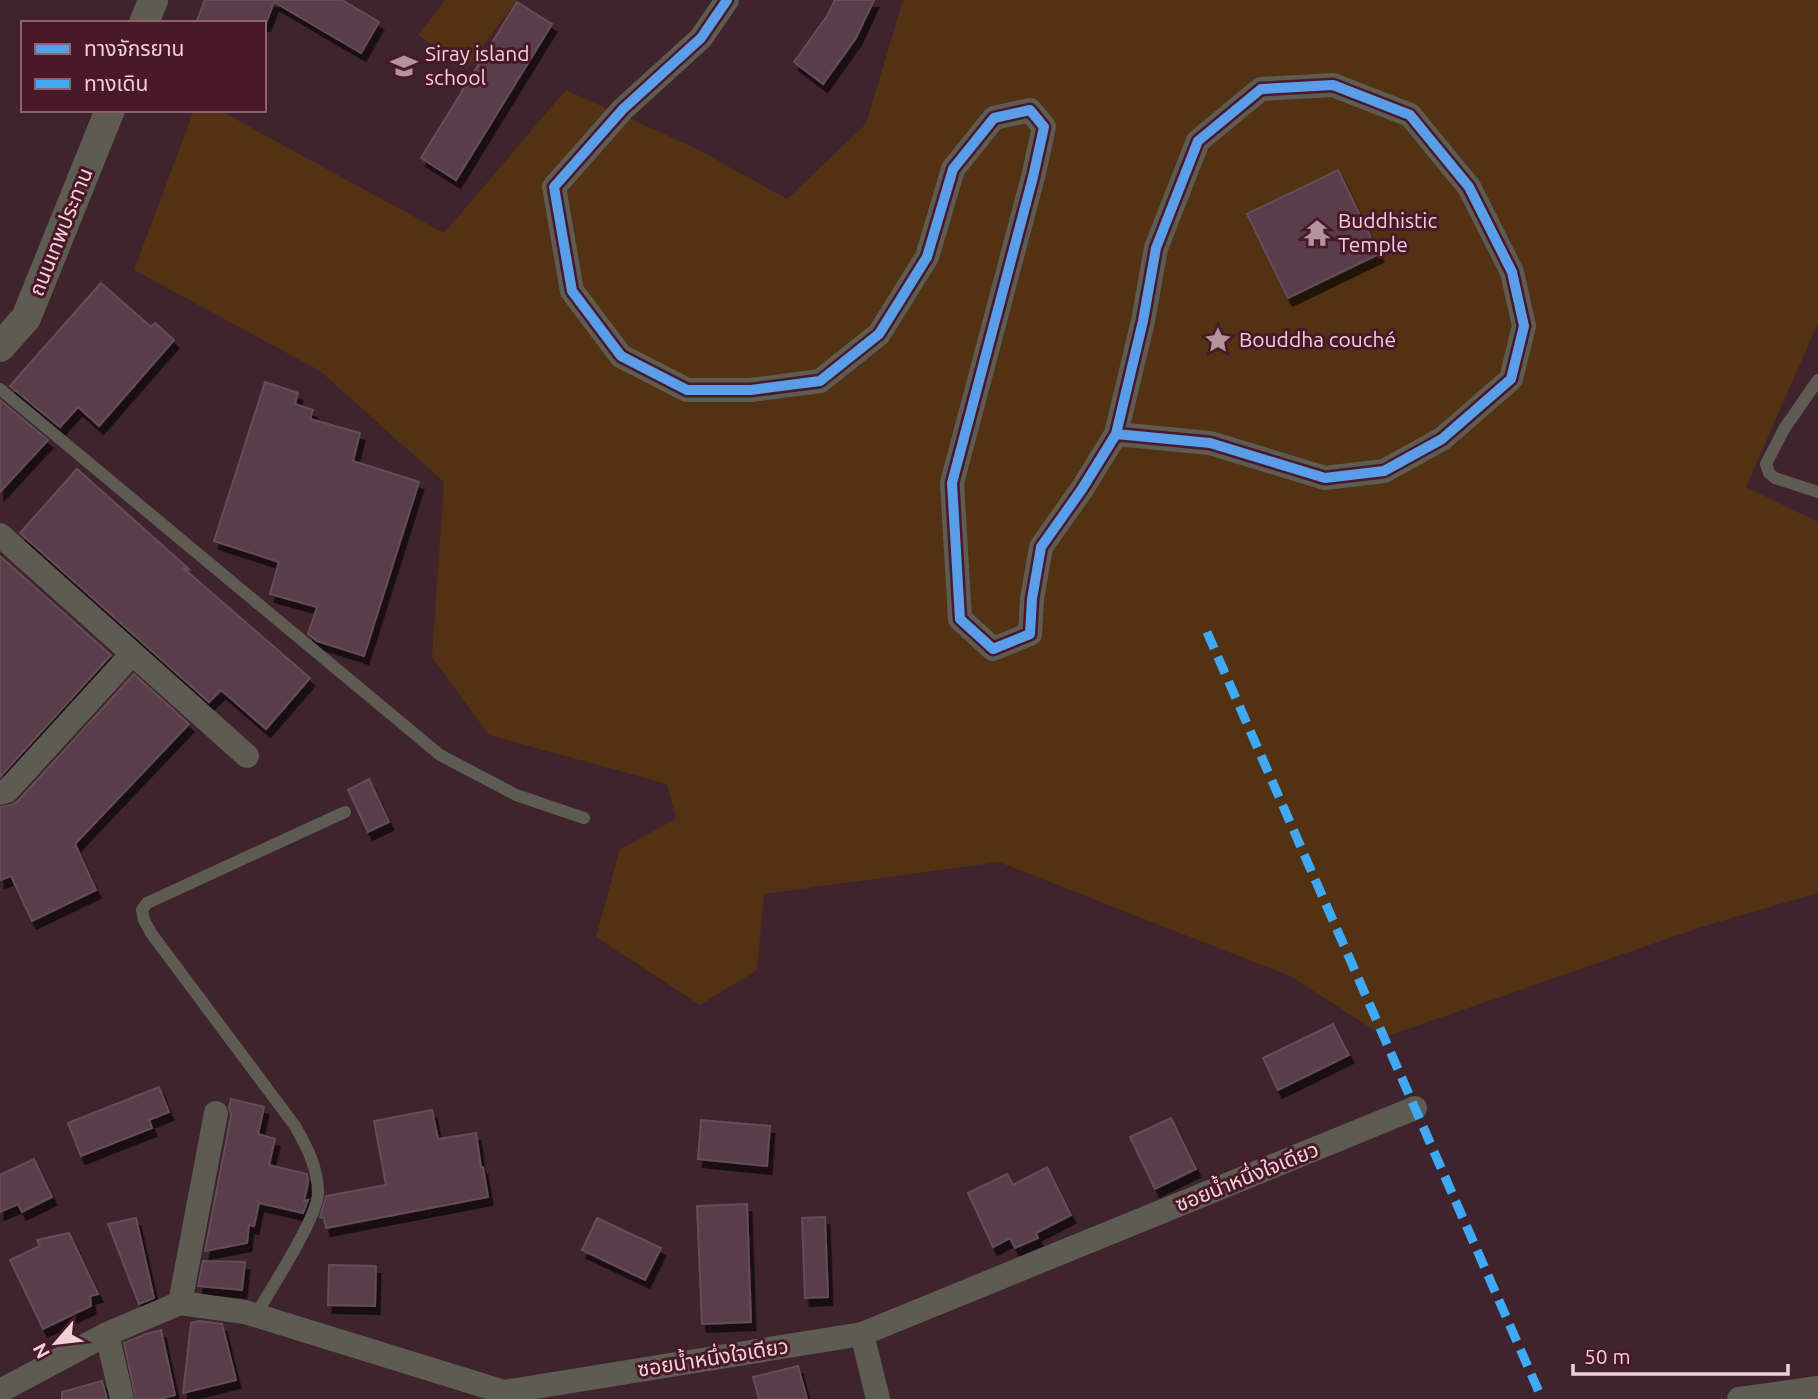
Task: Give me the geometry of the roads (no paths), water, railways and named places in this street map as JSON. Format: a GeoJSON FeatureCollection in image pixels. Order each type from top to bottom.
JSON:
{"type":"FeatureCollection","features":[{"type":"Feature","properties":{"kind":"street"},"geometry":{"type":"LineString","coordinates":[[145,21],[153,0]]}},
{"type":"Feature","properties":{"kind":"street"},"geometry":{"type":"LineString","coordinates":[[727,0],[701,38],[623,109],[554,187],[572,291],[621,356],[687,390],[751,390],[820,381],[879,334],[927,257],[953,169],[994,118],[1030,110],[1044,127],[952,483],[960,619],[993,649],[1030,634],[1032,599],[1041,547],[1116,434],[1143,321],[1156,248],[1198,141],[1261,89],[1333,85],[1410,115],[1469,187],[1513,272],[1524,326],[1511,379],[1441,439],[1384,471],[1325,478],[1210,443],[1116,434]]}},
{"type":"Feature","properties":{"kind":"street","name":"ถนนเทพประทาน"},"geometry":{"type":"LineString","coordinates":[[0,347],[26,318],[109,112]]}},
{"type":"Feature","properties":{"kind":"street"},"geometry":{"type":"LineString","coordinates":[[2,541],[247,756]]}},
{"type":"Feature","properties":{"kind":"street"},"geometry":{"type":"LineString","coordinates":[[0,793],[7,791],[132,654]]}},
{"type":"Feature","properties":{"kind":"street","name":"ซอยน้ำหนึ่งใจเดียว"},"geometry":{"type":"LineString","coordinates":[[180,1303],[256,1315],[505,1392],[862,1334],[1415,1108]]}},
{"type":"Feature","properties":{"kind":"street"},"geometry":{"type":"LineString","coordinates":[[0,1391],[107,1334],[180,1303],[216,1113]]}},
{"type":"Feature","properties":{"kind":"street"},"geometry":{"type":"LineString","coordinates":[[107,1334],[122,1399]]}},
{"type":"Feature","properties":{"kind":"street"},"geometry":{"type":"LineString","coordinates":[[862,1334],[878,1399]]}},
{"type":"Feature","properties":{"kind":"street"},"geometry":{"type":"LineString","coordinates":[[1739,1399],[1818,1388]]}},
{"type":"Feature","properties":{"kind":"lane"},"geometry":{"type":"LineString","coordinates":[[1818,380],[1784,429],[1766,464],[1769,473],[1775,478],[1818,492]]}},
{"type":"Feature","properties":{"kind":"lane"},"geometry":{"type":"LineString","coordinates":[[0,389],[440,755],[516,795],[584,818]]}},
{"type":"Feature","properties":{"kind":"lane"},"geometry":{"type":"LineString","coordinates":[[256,1315],[307,1225],[318,1196],[317,1174],[309,1150],[295,1126],[151,933],[142,910],[147,903],[345,812]]}},
{"type":"Feature","properties":{"kind":"place","name":"Siray island school"},"geometry":{"type":"Point","coordinates":[404,66]}},
{"type":"Feature","properties":{"kind":"place","name":"Buddhistic Temple"},"geometry":{"type":"Point","coordinates":[1317,233]}},
{"type":"Feature","properties":{"kind":"place","name":"Bouddha couché"},"geometry":{"type":"Point","coordinates":[1218,340]}}]}
